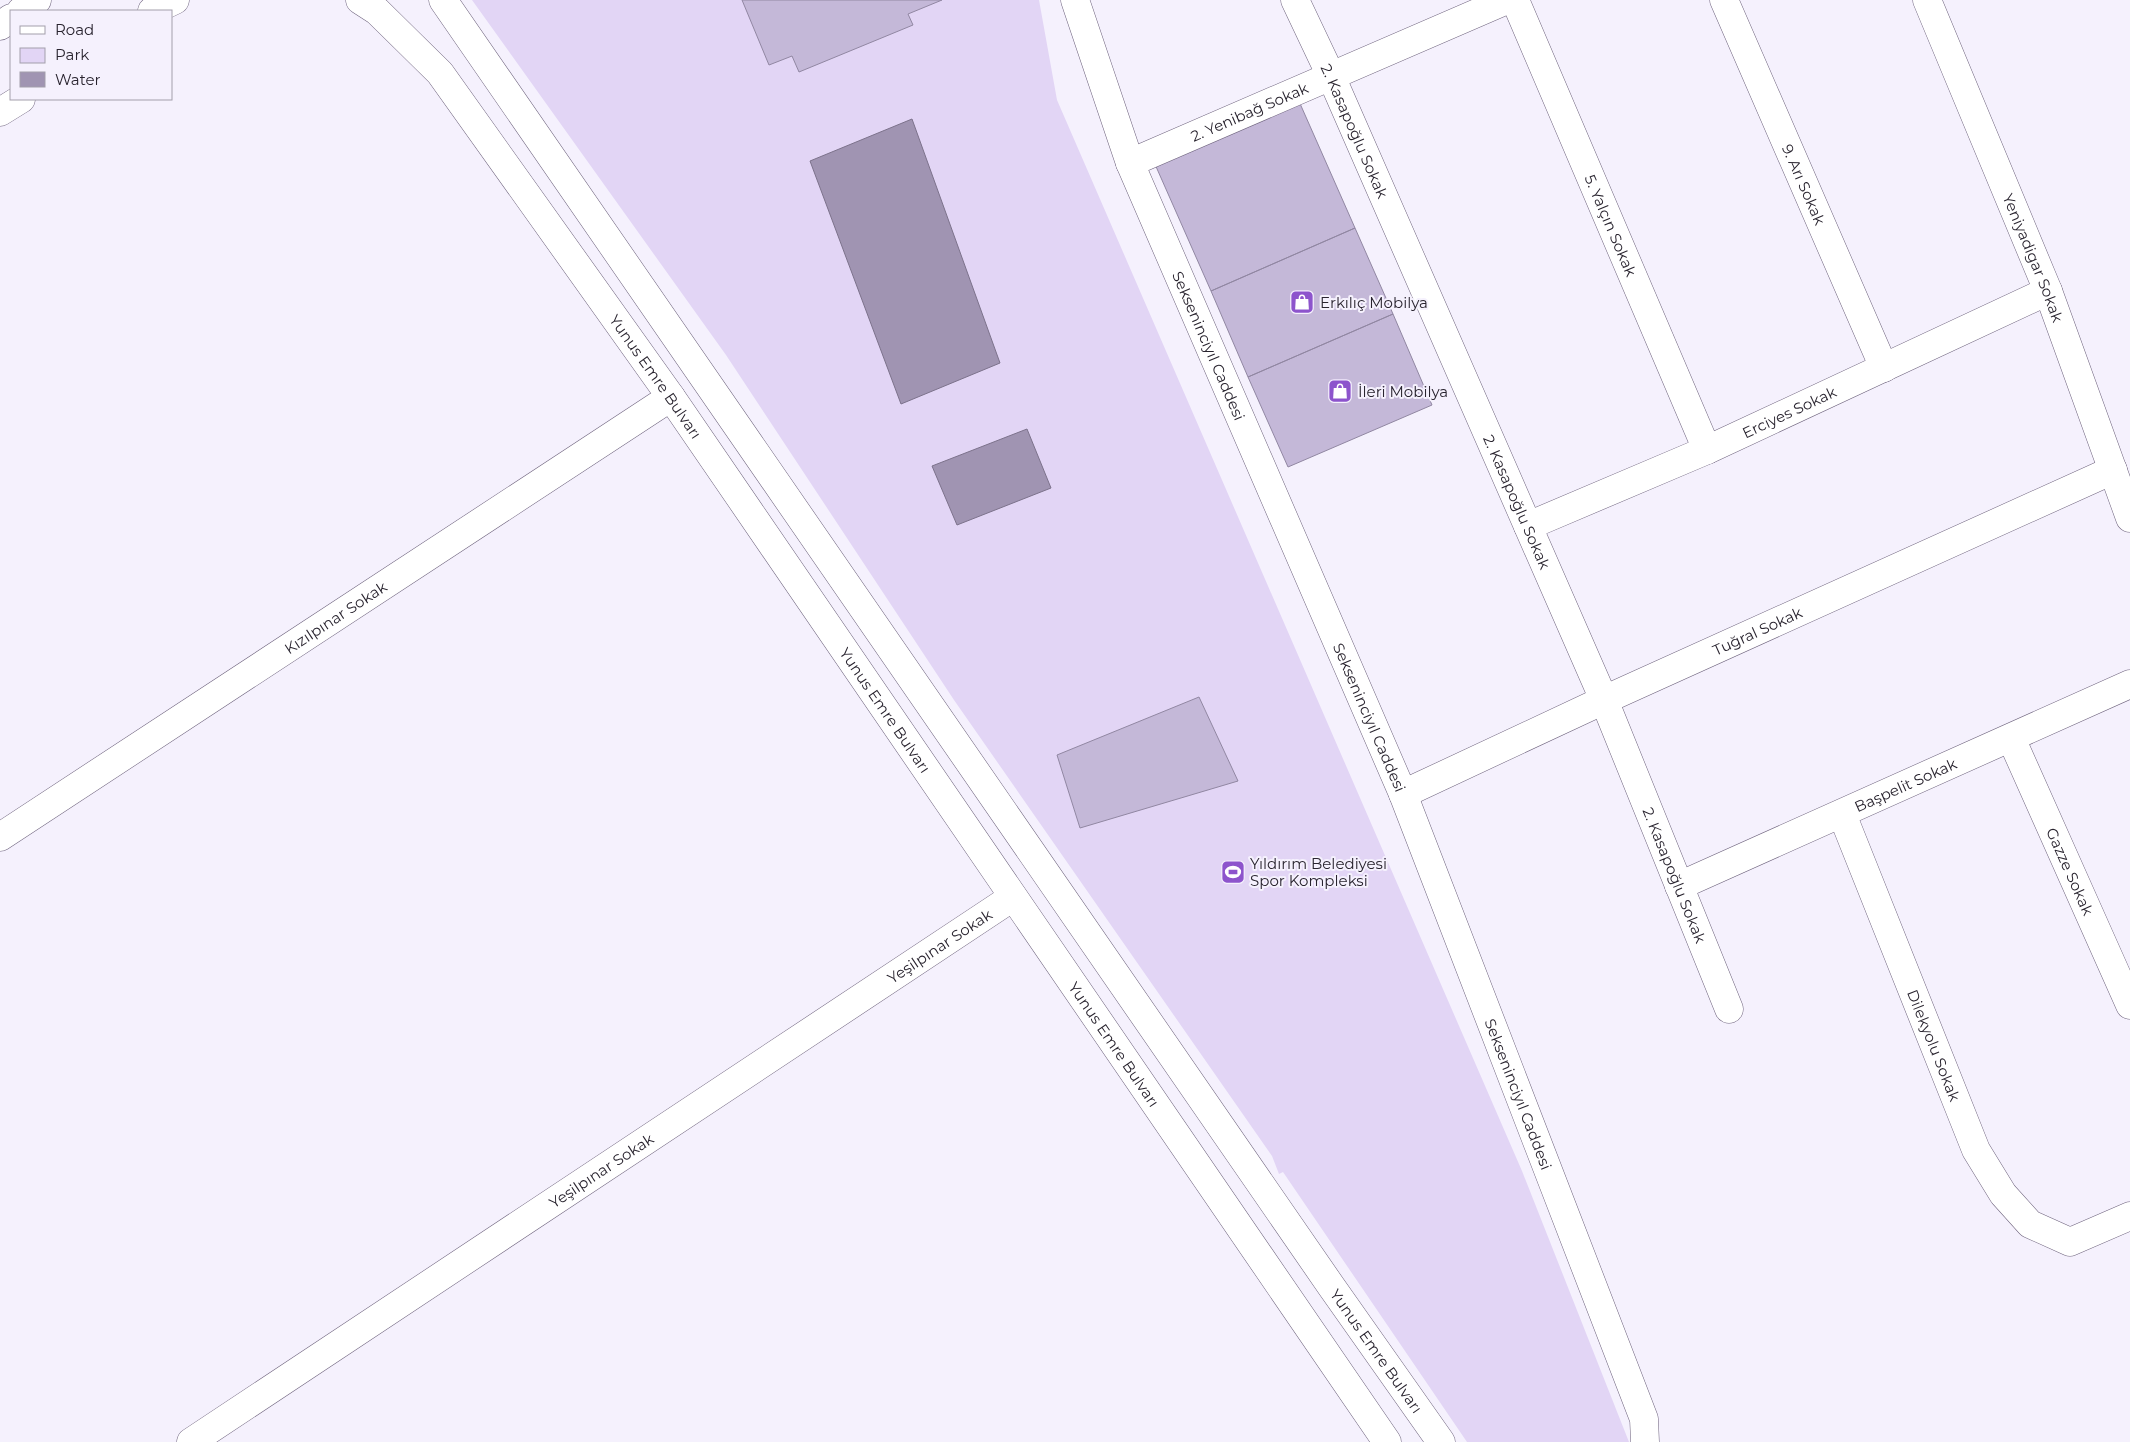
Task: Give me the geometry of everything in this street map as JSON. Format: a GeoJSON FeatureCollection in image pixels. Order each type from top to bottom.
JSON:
{"type":"FeatureCollection","features":[{"type":"Feature","properties":{"kind":"street"},"geometry":{"type":"LineString","coordinates":[[23,10],[38,0]]}},
{"type":"Feature","properties":{"kind":"street"},"geometry":{"type":"LineString","coordinates":[[153,10],[168,0]]}},
{"type":"Feature","properties":{"kind":"street"},"geometry":{"type":"LineString","coordinates":[[154,10],[175,0]]}},
{"type":"Feature","properties":{"kind":"street","name":"Yunus Emre Bulvarı"},"geometry":{"type":"LineString","coordinates":[[360,0],[377,11],[440,73],[671,397],[1387,1442]]}},
{"type":"Feature","properties":{"kind":"street"},"geometry":{"type":"LineString","coordinates":[[386,0],[440,73]]}},
{"type":"Feature","properties":{"kind":"street","name":"Yunus Emre Bulvarı"},"geometry":{"type":"LineString","coordinates":[[444,0],[1320,1270],[1441,1442]]}},
{"type":"Feature","properties":{"kind":"street","name":"Sekseninciyıl Caddesi"},"geometry":{"type":"LineString","coordinates":[[1075,0],[1130,163],[1403,794],[1644,1419],[1645,1442]]}},
{"type":"Feature","properties":{"kind":"street","name":"2. Kasapoğlu Sokak"},"geometry":{"type":"LineString","coordinates":[[1295,0],[1331,76],[1604,700],[1729,1009]]}},
{"type":"Feature","properties":{"kind":"street","name":"2. Yenibağ Sokak"},"geometry":{"type":"LineString","coordinates":[[1130,163],[1507,0]]}},
{"type":"Feature","properties":{"kind":"street","name":"5. Yalçın Sokak"},"geometry":{"type":"LineString","coordinates":[[1515,0],[1707,450]]}},
{"type":"Feature","properties":{"kind":"street","name":"9. Arı Sokak"},"geometry":{"type":"LineString","coordinates":[[1724,0],[1884,368]]}},
{"type":"Feature","properties":{"kind":"street","name":"Yeniyadigar Sokak"},"geometry":{"type":"LineString","coordinates":[[1927,0],[2048,291],[2130,518]]}},
{"type":"Feature","properties":{"kind":"street"},"geometry":{"type":"LineString","coordinates":[[0,112],[18,100]]}},
{"type":"Feature","properties":{"kind":"street","name":"Erciyes Sokak"},"geometry":{"type":"LineString","coordinates":[[1528,526],[1707,450],[2048,291]]}},
{"type":"Feature","properties":{"kind":"street","name":"Kızılpınar Sokak"},"geometry":{"type":"LineString","coordinates":[[0,838],[671,397]]}},
{"type":"Feature","properties":{"kind":"street","name":"Tuğral Sokak"},"geometry":{"type":"LineString","coordinates":[[1403,794],[1604,700],[2113,470]]}},
{"type":"Feature","properties":{"kind":"street","name":"Başpelit Sokak"},"geometry":{"type":"LineString","coordinates":[[1679,886],[2130,684]]}},
{"type":"Feature","properties":{"kind":"street","name":"Gazze Sokak"},"geometry":{"type":"LineString","coordinates":[[2011,738],[2130,1005]]}},
{"type":"Feature","properties":{"kind":"street","name":"Dilekyolu Sokak"},"geometry":{"type":"LineString","coordinates":[[1842,814],[1976,1150],[2003,1194],[2030,1224],[2070,1242],[2130,1216]]}},
{"type":"Feature","properties":{"kind":"street","name":"Yeşilpınar Sokak"},"geometry":{"type":"LineString","coordinates":[[191,1442],[1013,897]]}},
{"type":"Feature","properties":{"kind":"green space","name":"Yıldırım Belediyesi Spor Kompleksi"},"geometry":{"type":"Polygon","coordinates":[[[472,0],[1039,0],[1057,100],[1522,1171],[1629,1442],[1467,1442],[1283,1172],[1279,1174],[1272,1156],[954,700],[726,355],[472,0]]]}},
{"type":"Feature","properties":{"kind":"water"},"geometry":{"type":"Polygon","coordinates":[[[912,119],[1000,363],[901,404],[810,161],[912,119]]]}},
{"type":"Feature","properties":{"kind":"water"},"geometry":{"type":"Polygon","coordinates":[[[1027,429],[1051,488],[957,525],[932,466],[1027,429]]]}},
{"type":"Feature","properties":{"kind":"building"},"geometry":{"type":"Polygon","coordinates":[[[742,0],[942,0],[908,14],[913,25],[799,72],[792,56],[769,65],[742,0]]]}},
{"type":"Feature","properties":{"kind":"building"},"geometry":{"type":"Polygon","coordinates":[[[1298,99],[1355,228],[1211,291],[1154,162],[1298,99]]]}},
{"type":"Feature","properties":{"kind":"building","name":"Erkılıç Mobilya"},"geometry":{"type":"Polygon","coordinates":[[[1355,228],[1393,314],[1248,377],[1211,291],[1355,228]]]}},
{"type":"Feature","properties":{"kind":"building","name":"İleri Mobilya"},"geometry":{"type":"Polygon","coordinates":[[[1393,314],[1432,405],[1288,467],[1248,377],[1393,314]]]}},
{"type":"Feature","properties":{"kind":"building"},"geometry":{"type":"Polygon","coordinates":[[[1199,697],[1238,781],[1080,828],[1057,755],[1199,697]]]}},
{"type":"Feature","properties":{"kind":"place","name":"Erkılıç Mobilya"},"geometry":{"type":"Point","coordinates":[1302,302]}},
{"type":"Feature","properties":{"kind":"place","name":"İleri Mobilya"},"geometry":{"type":"Point","coordinates":[1340,391]}},
{"type":"Feature","properties":{"kind":"place","name":"Yıldırım Belediyesi Spor Kompleksi"},"geometry":{"type":"Point","coordinates":[1233,872]}}]}
